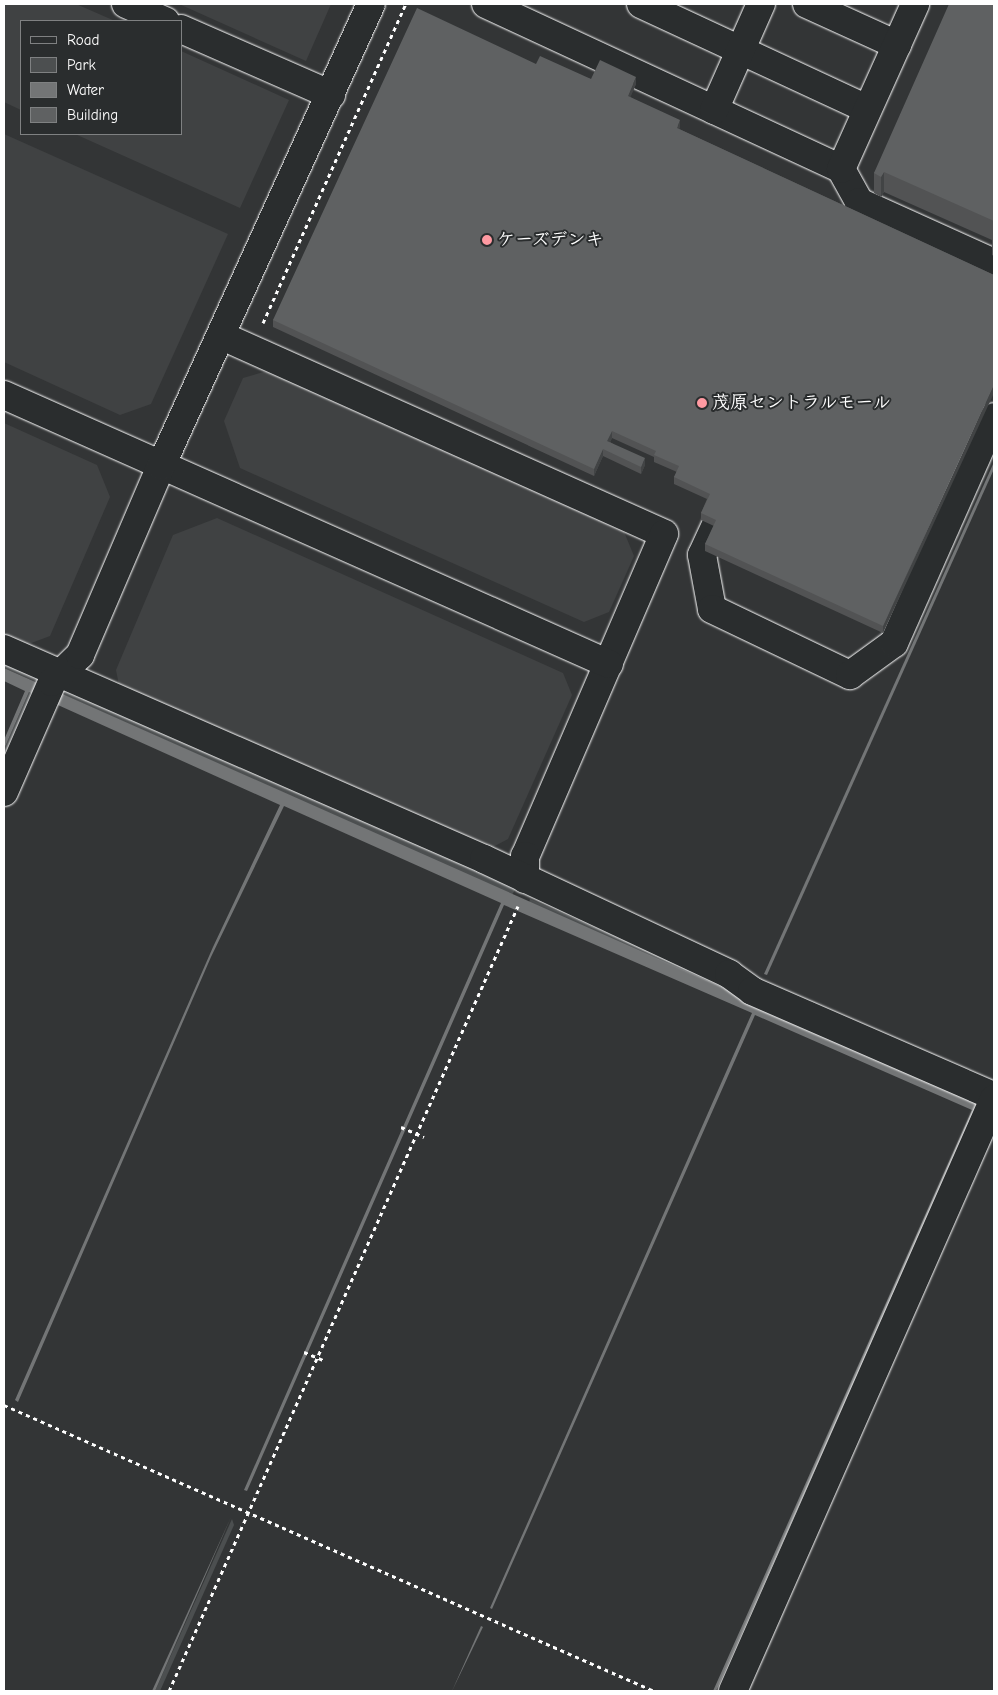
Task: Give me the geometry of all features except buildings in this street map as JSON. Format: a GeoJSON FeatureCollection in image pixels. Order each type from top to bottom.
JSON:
{"type":"FeatureCollection","features":[{"type":"Feature","properties":{"kind":"street"},"geometry":{"type":"LineString","coordinates":[[126,4],[163,20]]}},
{"type":"Feature","properties":{"kind":"street"},"geometry":{"type":"LineString","coordinates":[[4,792],[52,682],[63,674],[80,655],[161,466],[222,336],[371,4]]}},
{"type":"Feature","properties":{"kind":"street"},"geometry":{"type":"LineString","coordinates":[[486,4],[841,169],[859,202],[994,263]]}},
{"type":"Feature","properties":{"kind":"street"},"geometry":{"type":"LineString","coordinates":[[641,4],[867,109]]}},
{"type":"Feature","properties":{"kind":"street"},"geometry":{"type":"LineString","coordinates":[[714,110],[761,4]]}},
{"type":"Feature","properties":{"kind":"street"},"geometry":{"type":"LineString","coordinates":[[807,4],[897,45]]}},
{"type":"Feature","properties":{"kind":"street"},"geometry":{"type":"LineString","coordinates":[[841,169],[915,4]]}},
{"type":"Feature","properties":{"kind":"street"},"geometry":{"type":"LineString","coordinates":[[182,28],[331,95]]}},
{"type":"Feature","properties":{"kind":"street"},"geometry":{"type":"LineString","coordinates":[[222,336],[664,534],[525,856],[525,879]]}},
{"type":"Feature","properties":{"kind":"street"},"geometry":{"type":"LineString","coordinates":[[4,395],[609,664]]}},
{"type":"Feature","properties":{"kind":"street"},"geometry":{"type":"LineString","coordinates":[[737,494],[702,555],[712,609],[850,674],[894,642],[994,417]]}},
{"type":"Feature","properties":{"kind":"street"},"geometry":{"type":"LineString","coordinates":[[4,649],[525,879],[729,974],[752,991],[994,1098],[733,1691]]}},
{"type":"Feature","properties":{"kind":"path"},"geometry":{"type":"LineString","coordinates":[[263,328],[406,4]]}},
{"type":"Feature","properties":{"kind":"path"},"geometry":{"type":"LineString","coordinates":[[169,1691],[525,890],[525,879]]}},
{"type":"Feature","properties":{"kind":"path"},"geometry":{"type":"LineString","coordinates":[[402,1127],[424,1137]]}},
{"type":"Feature","properties":{"kind":"path"},"geometry":{"type":"LineString","coordinates":[[304,1352],[325,1361]]}},
{"type":"Feature","properties":{"kind":"path"},"geometry":{"type":"LineString","coordinates":[[4,1405],[248,1514],[654,1691]]}},
{"type":"Feature","properties":{"kind":"shaded area"},"geometry":{"type":"Polygon","coordinates":[[[4,4],[76,4],[113,20],[20,20],[20,110],[4,102],[4,4]]]}},
{"type":"Feature","properties":{"kind":"shaded area"},"geometry":{"type":"Polygon","coordinates":[[[179,4],[331,4],[306,61],[179,4]]]}},
{"type":"Feature","properties":{"kind":"shaded area"},"geometry":{"type":"Polygon","coordinates":[[[182,51],[289,100],[240,208],[77,135],[182,135],[182,51]]]}},
{"type":"Feature","properties":{"kind":"shaded area"},"geometry":{"type":"Polygon","coordinates":[[[4,134],[228,234],[151,404],[120,415],[4,362],[4,134]]]}},
{"type":"Feature","properties":{"kind":"shaded area"},"geometry":{"type":"Polygon","coordinates":[[[267,371],[622,527],[634,556],[609,612],[584,622],[240,468],[224,421],[243,378],[267,371]]]}},
{"type":"Feature","properties":{"kind":"shaded area"},"geometry":{"type":"Polygon","coordinates":[[[4,423],[97,465],[110,497],[50,636],[26,645],[4,635],[4,423]]]}},
{"type":"Feature","properties":{"kind":"shaded area"},"geometry":{"type":"Polygon","coordinates":[[[217,518],[563,673],[572,695],[508,839],[491,848],[119,685],[116,670],[173,535],[217,518]]]}},
{"type":"Feature","properties":{"kind":"green space"},"geometry":{"type":"Polygon","coordinates":[[[4,663],[38,678],[36,682],[4,668],[4,663]]]}},
{"type":"Feature","properties":{"kind":"green space"},"geometry":{"type":"Polygon","coordinates":[[[67,690],[516,888],[512,895],[64,695],[67,690]]]}},
{"type":"Feature","properties":{"kind":"green space"},"geometry":{"type":"Polygon","coordinates":[[[29,692],[31,693],[4,755],[4,749],[29,692]]]}},
{"type":"Feature","properties":{"kind":"green space"},"geometry":{"type":"Polygon","coordinates":[[[530,899],[982,1098],[983,1103],[529,903],[530,899]]]}},
{"type":"Feature","properties":{"kind":"green space"},"geometry":{"type":"Polygon","coordinates":[[[232,1519],[234,1525],[160,1691],[155,1691],[232,1519]]]}},
{"type":"Feature","properties":{"kind":"water"},"geometry":{"type":"Polygon","coordinates":[[[994,462],[994,469],[767,975],[764,974],[994,462]]]}},
{"type":"Feature","properties":{"kind":"water"},"geometry":{"type":"Polygon","coordinates":[[[4,668],[983,1103],[975,1111],[716,1691],[713,1691],[972,1110],[755,1015],[492,1609],[490,1608],[752,1013],[504,905],[247,1491],[244,1490],[501,903],[284,806],[211,957],[18,1402],[15,1400],[213,947],[280,805],[29,692],[4,749],[4,740],[25,691],[4,681],[4,668]]]}},
{"type":"Feature","properties":{"kind":"water"},"geometry":{"type":"Polygon","coordinates":[[[231,1517],[155,1691],[152,1691],[231,1517]]]}},
{"type":"Feature","properties":{"kind":"water"},"geometry":{"type":"Polygon","coordinates":[[[481,1626],[483,1627],[452,1691],[481,1626]]]}},
{"type":"Feature","properties":{"kind":"place","name":"ケーズデンキ"},"geometry":{"type":"Point","coordinates":[487,240]}},
{"type":"Feature","properties":{"kind":"place","name":"茂原セントラルモール"},"geometry":{"type":"Point","coordinates":[702,403]}}]}
